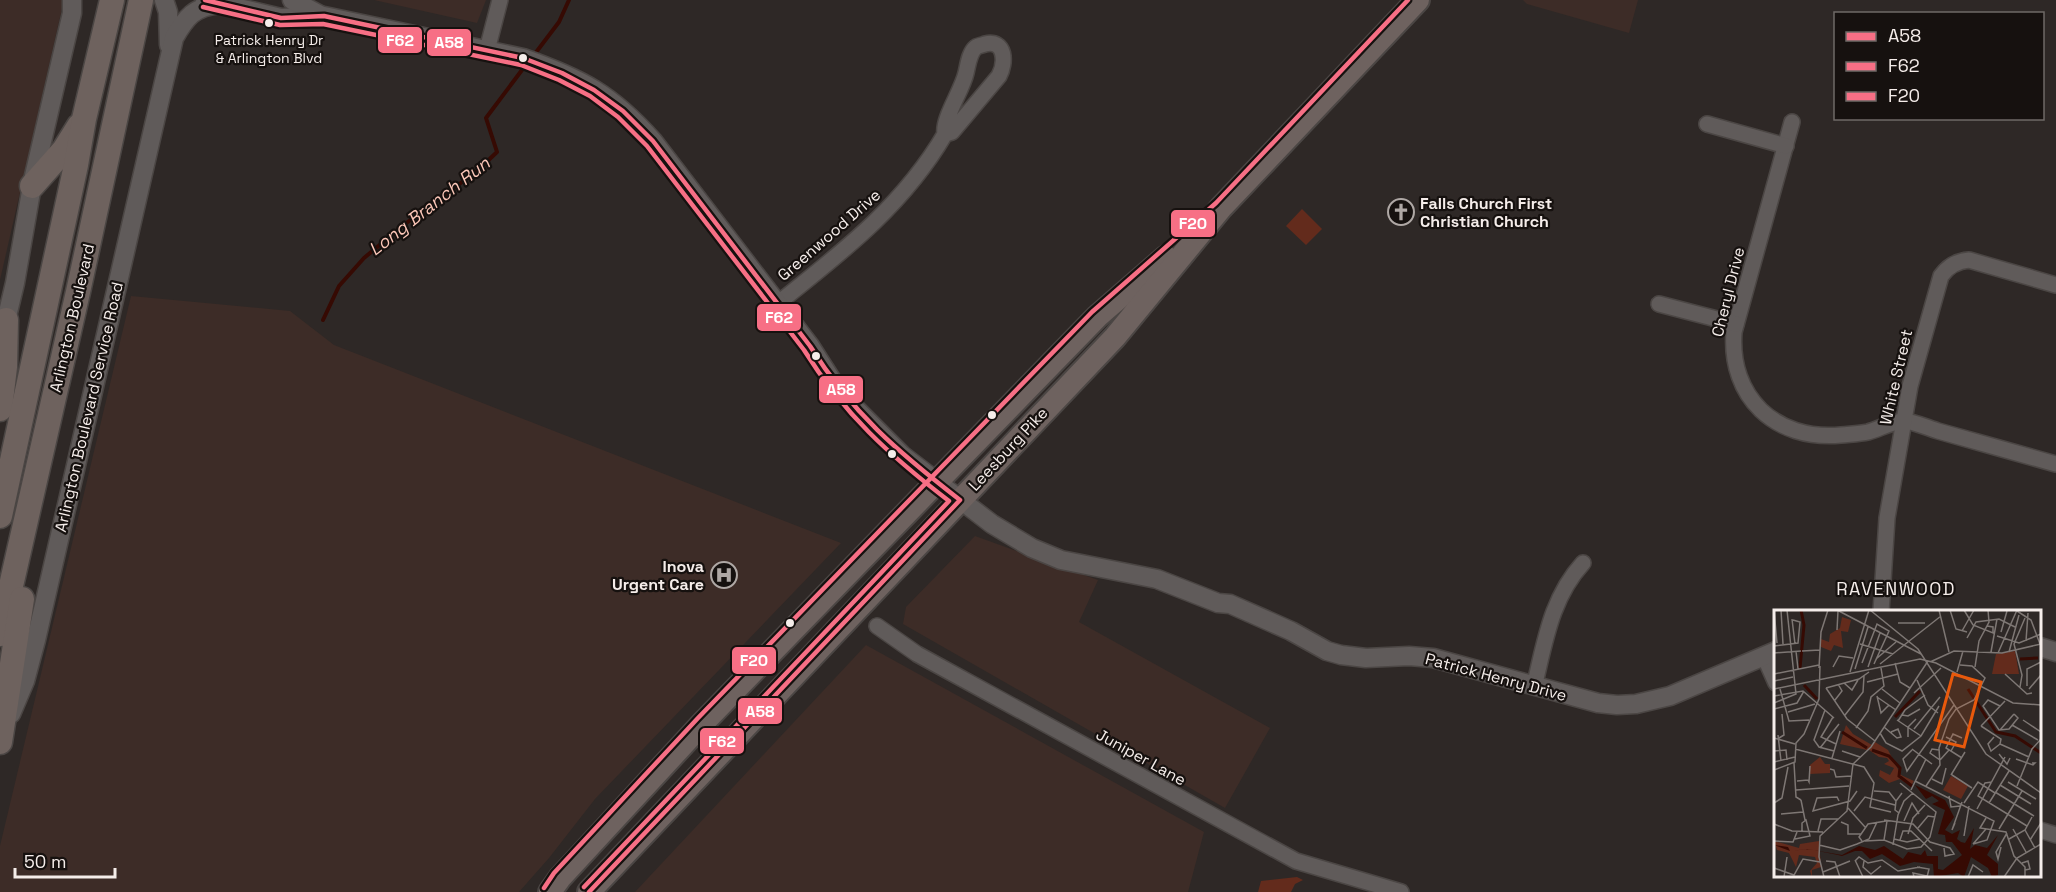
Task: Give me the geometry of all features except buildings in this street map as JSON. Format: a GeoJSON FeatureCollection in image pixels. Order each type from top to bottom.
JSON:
{"type":"FeatureCollection","features":[{"type":"Feature","properties":{"kind":"highway","name":"Arlington Boulevard"},"geometry":{"type":"LineString","coordinates":[[0,516],[111,0]]}},
{"type":"Feature","properties":{"kind":"highway","name":"Arlington Boulevard"},"geometry":{"type":"LineString","coordinates":[[0,634],[141,0]]}},
{"type":"Feature","properties":{"kind":"highway"},"geometry":{"type":"LineString","coordinates":[[32,186],[64,150],[84,119]]}},
{"type":"Feature","properties":{"kind":"highway"},"geometry":{"type":"LineString","coordinates":[[0,409],[5,367],[6,320]]}},
{"type":"Feature","properties":{"kind":"highway"},"geometry":{"type":"LineString","coordinates":[[0,742],[17,640],[40,461]]}},
{"type":"Feature","properties":{"kind":"main road","name":"Leesburg Pike"},"geometry":{"type":"LineString","coordinates":[[589,892],[1115,336],[1221,208],[1418,0]]}},
{"type":"Feature","properties":{"kind":"main road","name":"Leesburg Pike"},"geometry":{"type":"LineString","coordinates":[[550,892],[560,878],[703,723],[1097,317],[1221,208]]}},
{"type":"Feature","properties":{"kind":"street"},"geometry":{"type":"LineString","coordinates":[[0,347],[15,283],[32,186],[72,13],[72,0]]}},
{"type":"Feature","properties":{"kind":"street","name":"Arlington Boulevard Service Road"},"geometry":{"type":"LineString","coordinates":[[164,0],[168,12],[170,36],[167,69]]}},
{"type":"Feature","properties":{"kind":"street","name":"Patrick Henry Drive"},"geometry":{"type":"LineString","coordinates":[[292,0],[324,16]]}},
{"type":"Feature","properties":{"kind":"street"},"geometry":{"type":"LineString","coordinates":[[487,50],[500,0]]}},
{"type":"Feature","properties":{"kind":"street","name":"Arlington Boulevard Service Road"},"geometry":{"type":"LineString","coordinates":[[0,742],[25,681],[36,640],[174,38],[191,14],[213,2]]}},
{"type":"Feature","properties":{"kind":"street","name":"Patrick Henry Drive"},"geometry":{"type":"LineString","coordinates":[[213,2],[281,18],[324,16],[523,58],[552,68],[586,84],[610,99],[633,118],[653,141],[810,346],[833,382],[856,409],[902,455],[960,500],[1002,531],[1054,558],[1157,579],[1218,603],[1230,604],[1291,631],[1327,651],[1341,655],[1366,658],[1409,656],[1433,658],[1598,704],[1636,704],[1670,696],[1770,654]]}},
{"type":"Feature","properties":{"kind":"street","name":"Greenwood Drive"},"geometry":{"type":"LineString","coordinates":[[777,304],[847,248],[902,195],[931,158],[945,135],[952,132],[999,76],[1004,67],[1004,57],[997,46],[991,43],[982,45],[976,47],[972,53],[960,93],[944,129],[945,135]]}},
{"type":"Feature","properties":{"kind":"street","name":"Cheryl Drive"},"geometry":{"type":"LineString","coordinates":[[1792,122],[1736,324],[1733,347],[1738,375],[1756,406],[1780,425],[1797,432],[1838,435],[1867,432],[1904,421]]}},
{"type":"Feature","properties":{"kind":"street"},"geometry":{"type":"LineString","coordinates":[[1707,124],[1786,146]]}},
{"type":"Feature","properties":{"kind":"street","name":"White Street"},"geometry":{"type":"LineString","coordinates":[[1881,610],[1887,518],[1910,386],[1941,276],[1950,266],[1959,261],[1969,260],[2056,285]]}},
{"type":"Feature","properties":{"kind":"street"},"geometry":{"type":"LineString","coordinates":[[1659,304],[1736,324]]}},
{"type":"Feature","properties":{"kind":"street"},"geometry":{"type":"LineString","coordinates":[[1904,421],[2056,464]]}},
{"type":"Feature","properties":{"kind":"street"},"geometry":{"type":"LineString","coordinates":[[1534,687],[1557,603],[1570,577],[1583,563]]}},
{"type":"Feature","properties":{"kind":"street","name":"Juniper Lane"},"geometry":{"type":"LineString","coordinates":[[877,626],[917,654],[1296,861],[1401,892]]}},
{"type":"Feature","properties":{"kind":"street"},"geometry":{"type":"LineString","coordinates":[[2041,647],[2056,652]]}},
{"type":"Feature","properties":{"kind":"street"},"geometry":{"type":"LineString","coordinates":[[1770,654],[1774,673]]}},
{"type":"Feature","properties":{"kind":"street"},"geometry":{"type":"LineString","coordinates":[[2041,830],[2056,835]]}},
{"type":"Feature","properties":{"kind":"shaded area"},"geometry":{"type":"Polygon","coordinates":[[[0,0],[64,0],[0,280],[0,0]]]}},
{"type":"Feature","properties":{"kind":"shaded area"},"geometry":{"type":"Polygon","coordinates":[[[374,0],[486,0],[477,23],[374,0]]]}},
{"type":"Feature","properties":{"kind":"shaded area"},"geometry":{"type":"Polygon","coordinates":[[[1523,0],[1638,0],[1629,33],[1527,4],[1523,0]]]}},
{"type":"Feature","properties":{"kind":"shaded area"},"geometry":{"type":"Polygon","coordinates":[[[1302,209],[1322,229],[1306,245],[1286,226],[1302,209]]]}},
{"type":"Feature","properties":{"kind":"shaded area"},"geometry":{"type":"Polygon","coordinates":[[[131,296],[290,311],[334,345],[841,543],[595,799],[519,892],[0,892],[0,846],[131,296]]]}},
{"type":"Feature","properties":{"kind":"shaded area"},"geometry":{"type":"Polygon","coordinates":[[[975,536],[1098,580],[1079,622],[1270,728],[1225,808],[903,624],[906,607],[975,536]]]}},
{"type":"Feature","properties":{"kind":"shaded area"},"geometry":{"type":"Polygon","coordinates":[[[866,645],[1204,832],[1188,892],[635,892],[866,645]]]}},
{"type":"Feature","properties":{"kind":"shaded area"},"geometry":{"type":"Polygon","coordinates":[[[1297,877],[1303,880],[1295,884],[1291,892],[1258,892],[1261,881],[1297,877]]]}},
{"type":"Feature","properties":{"kind":"waterway","name":"Long Branch Run"},"geometry":{"type":"LineString","coordinates":[[534,55],[559,22],[569,0]]}},
{"type":"Feature","properties":{"kind":"waterway","name":"Long Branch Run"},"geometry":{"type":"LineString","coordinates":[[323,320],[339,286],[364,258],[405,224],[477,171],[497,152],[486,118],[525,66]]}},
{"type":"Feature","properties":{"kind":"transit line","name":"A58"},"geometry":{"type":"LineString","coordinates":[[205,0],[281,18],[324,16],[523,58],[562,73],[594,90],[623,111],[653,141],[810,346],[842,392],[896,448],[960,500],[589,892]]}},
{"type":"Feature","properties":{"kind":"transit line","name":"F20"},"geometry":{"type":"LineString","coordinates":[[544,888],[554,873],[698,718],[1092,312],[1216,203],[1408,0]]}},
{"type":"Feature","properties":{"kind":"transit line","name":"F62"},"geometry":{"type":"LineString","coordinates":[[203,7],[280,25],[323,24],[521,65],[559,80],[590,96],[618,117],[647,146],[852,414],[887,450],[949,501],[584,887]]}},
{"type":"Feature","properties":{"kind":"place","name":"Patrick Henry Dr & Arlington Blvd"},"geometry":{"type":"Point","coordinates":[269,23]}},
{"type":"Feature","properties":{"kind":"place","name":"Falls Church First Christian Church"},"geometry":{"type":"Point","coordinates":[1401,212]}},
{"type":"Feature","properties":{"kind":"place","name":"Inova Urgent Care"},"geometry":{"type":"Point","coordinates":[724,575]}},
{"type":"Feature","properties":{"kind":"district","name":"RAVENWOOD"},"geometry":{"type":"Point","coordinates":[1896,588]}}]}
